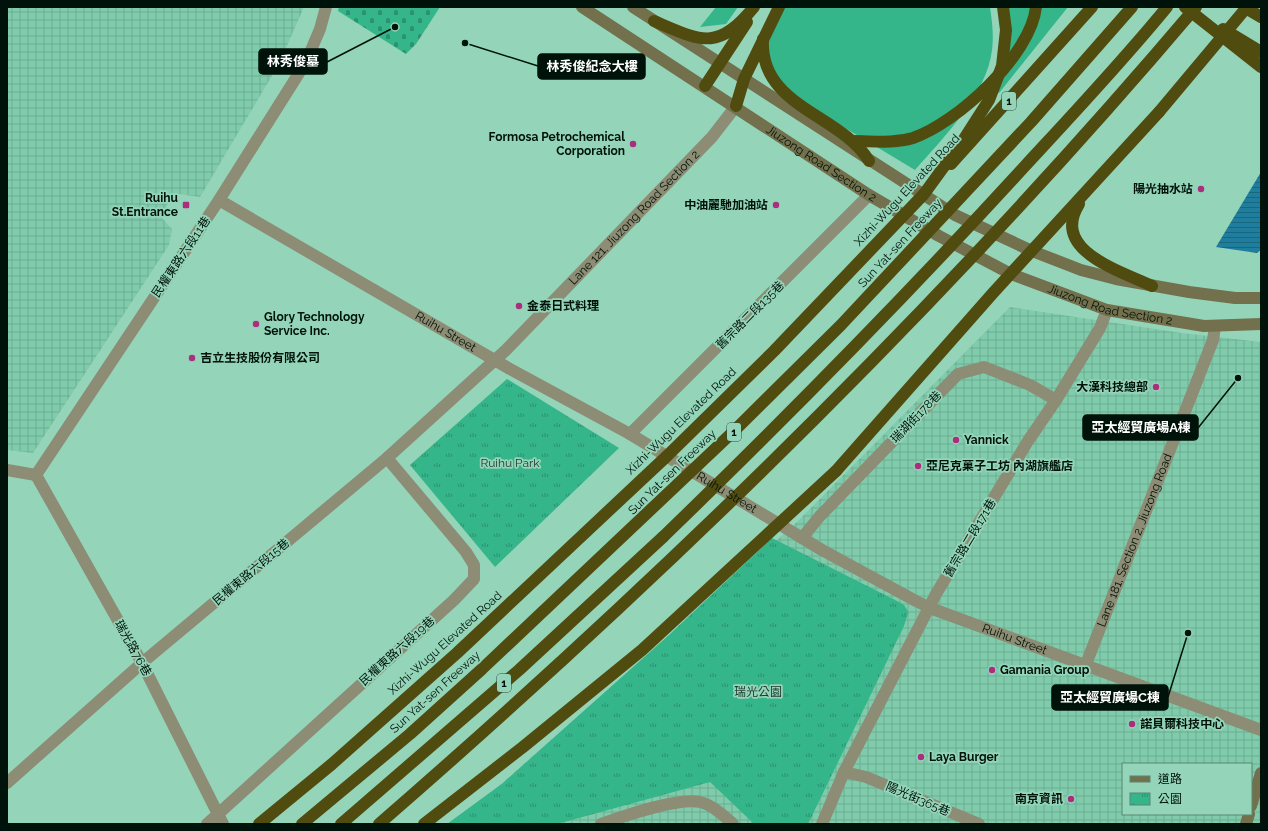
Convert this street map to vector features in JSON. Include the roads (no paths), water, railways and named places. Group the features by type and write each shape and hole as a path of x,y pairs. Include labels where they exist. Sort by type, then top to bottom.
{"highway":[{"path":"705,86 755,7"},
{"path":"654,21 697,38 708,39 718,37 729,31 755,7"},
{"path":"736,106 744,79 779,7"},
{"path":"924,194 964,139 989,100 1002,66 1006,30 1003,7"},
{"path":"853,141 899,141 926,133 946,121 990,83 1014,58 1024,42 1033,20 1036,7"},
{"name":"Xizhi-Wugu Elevated Road","path":"259,824 332,764 457,653 668,455 774,351 924,194 1092,7"},
{"name":"Sun Yat-sen Freeway","path":"302,824 410,734 482,669 644,518 747,419 842,325 1005,150 1132,7"},
{"name":"1","path":"341,824 519,670 663,537 788,415 958,240 1167,7"},
{"path":"1185,7 1261,52"},
{"path":"1185,7 1261,67"},
{"name":"1","path":"379,824 478,738 618,611 845,390 1045,178 1196,7"},
{"path":"424,824 523,747 642,650 836,471 1011,274 1159,112 1246,7 1261,17"},
{"path":"764,39 762,52 767,68 787,95 806,111 862,148 869,161"},
{"path":"1088,190 1073,218 1071,229 1074,238 1091,256 1152,286"}],"main road":[{"name":"Jiuzong Road Section 2","path":"582,7 736,106 869,196 939,236 1011,274 1107,310 1215,327 1261,324"},
{"path":"633,7 869,161 955,215 1032,252 1082,270 1152,286 1214,296 1261,298"},
{"path":"1252,803 1261,773"}],"street":[{"name":"民權東路六段11巷","path":"36,475 219,200 306,62 320,28 326,7"},
{"name":"Lane 121, Jiuzong Road Section 2","path":"495,360 712,137 736,106"},
{"name":"舊宗路二段135巷","path":"630,434 869,196"},
{"name":"Ruihu Street","path":"219,200 495,360 630,434 802,538 930,608 1086,664 1261,730"},
{"name":"舊宗路二段171巷","path":"822,824 829,803 844,772 936,594 1028,441 1056,400 1100,328 1107,310"},
{"name":"Lane 181, Section 2, Jiuzong Road","path":"1086,664 1213,340 1215,327"},
{"name":"民權東路六段15巷","path":"7,783 142,663 387,458 495,360"},
{"name":"瑞湖街178巷","path":"802,538 820,516 958,374 984,367 1030,385 1056,400"},
{"name":"民權東路六段19巷","path":"207,824 220,819 454,600 474,579 474,565 466,552 387,458"},
{"path":"7,470 36,475"},
{"name":"瑞光路76巷","path":"36,475 142,663 220,819"},
{"name":"陽光街365巷","path":"844,772 857,774 979,824"},
{"path":"601,824 619,821 686,800 701,802 719,812 733,824"}],"water":[{"path":"1261,172 1261,250 1257,253 1216,247"}],"place":[{"name":"林秀俊墓","path":"395,27"},
{"name":"林秀俊紀念大樓","path":"465,43"},
{"name":"Formosa Petrochemical Corporation","path":"633,144"},
{"name":"陽光抽水站","path":"1201,189"},
{"name":"Ruihu St.Entrance","path":"186,205"},
{"name":"中油麗馳加油站","path":"776,205"},
{"name":"金泰日式料理","path":"519,306"},
{"name":"Glory Technology Service Inc.","path":"256,324"},
{"name":"吉立生技股份有限公司","path":"192,358"},
{"name":"亞太經貿廣場A棟","path":"1238,378"},
{"name":"大漢科技總部","path":"1156,387"},
{"name":"Yannick","path":"956,440"},
{"name":"亞尼克菓子工坊 內湖旗艦店","path":"918,466"},
{"name":"亞太經貿廣場C棟","path":"1188,633"},
{"name":"Gamania Group","path":"992,670"},
{"name":"諾貝爾科技中心","path":"1132,724"},
{"name":"Laya Burger","path":"921,757"},
{"name":"南京資訊","path":"1071,799"}],"park label":[{"name":"Ruihu Park","path":"510,463"},
{"name":"瑞光公園","path":"758,692"}]}
